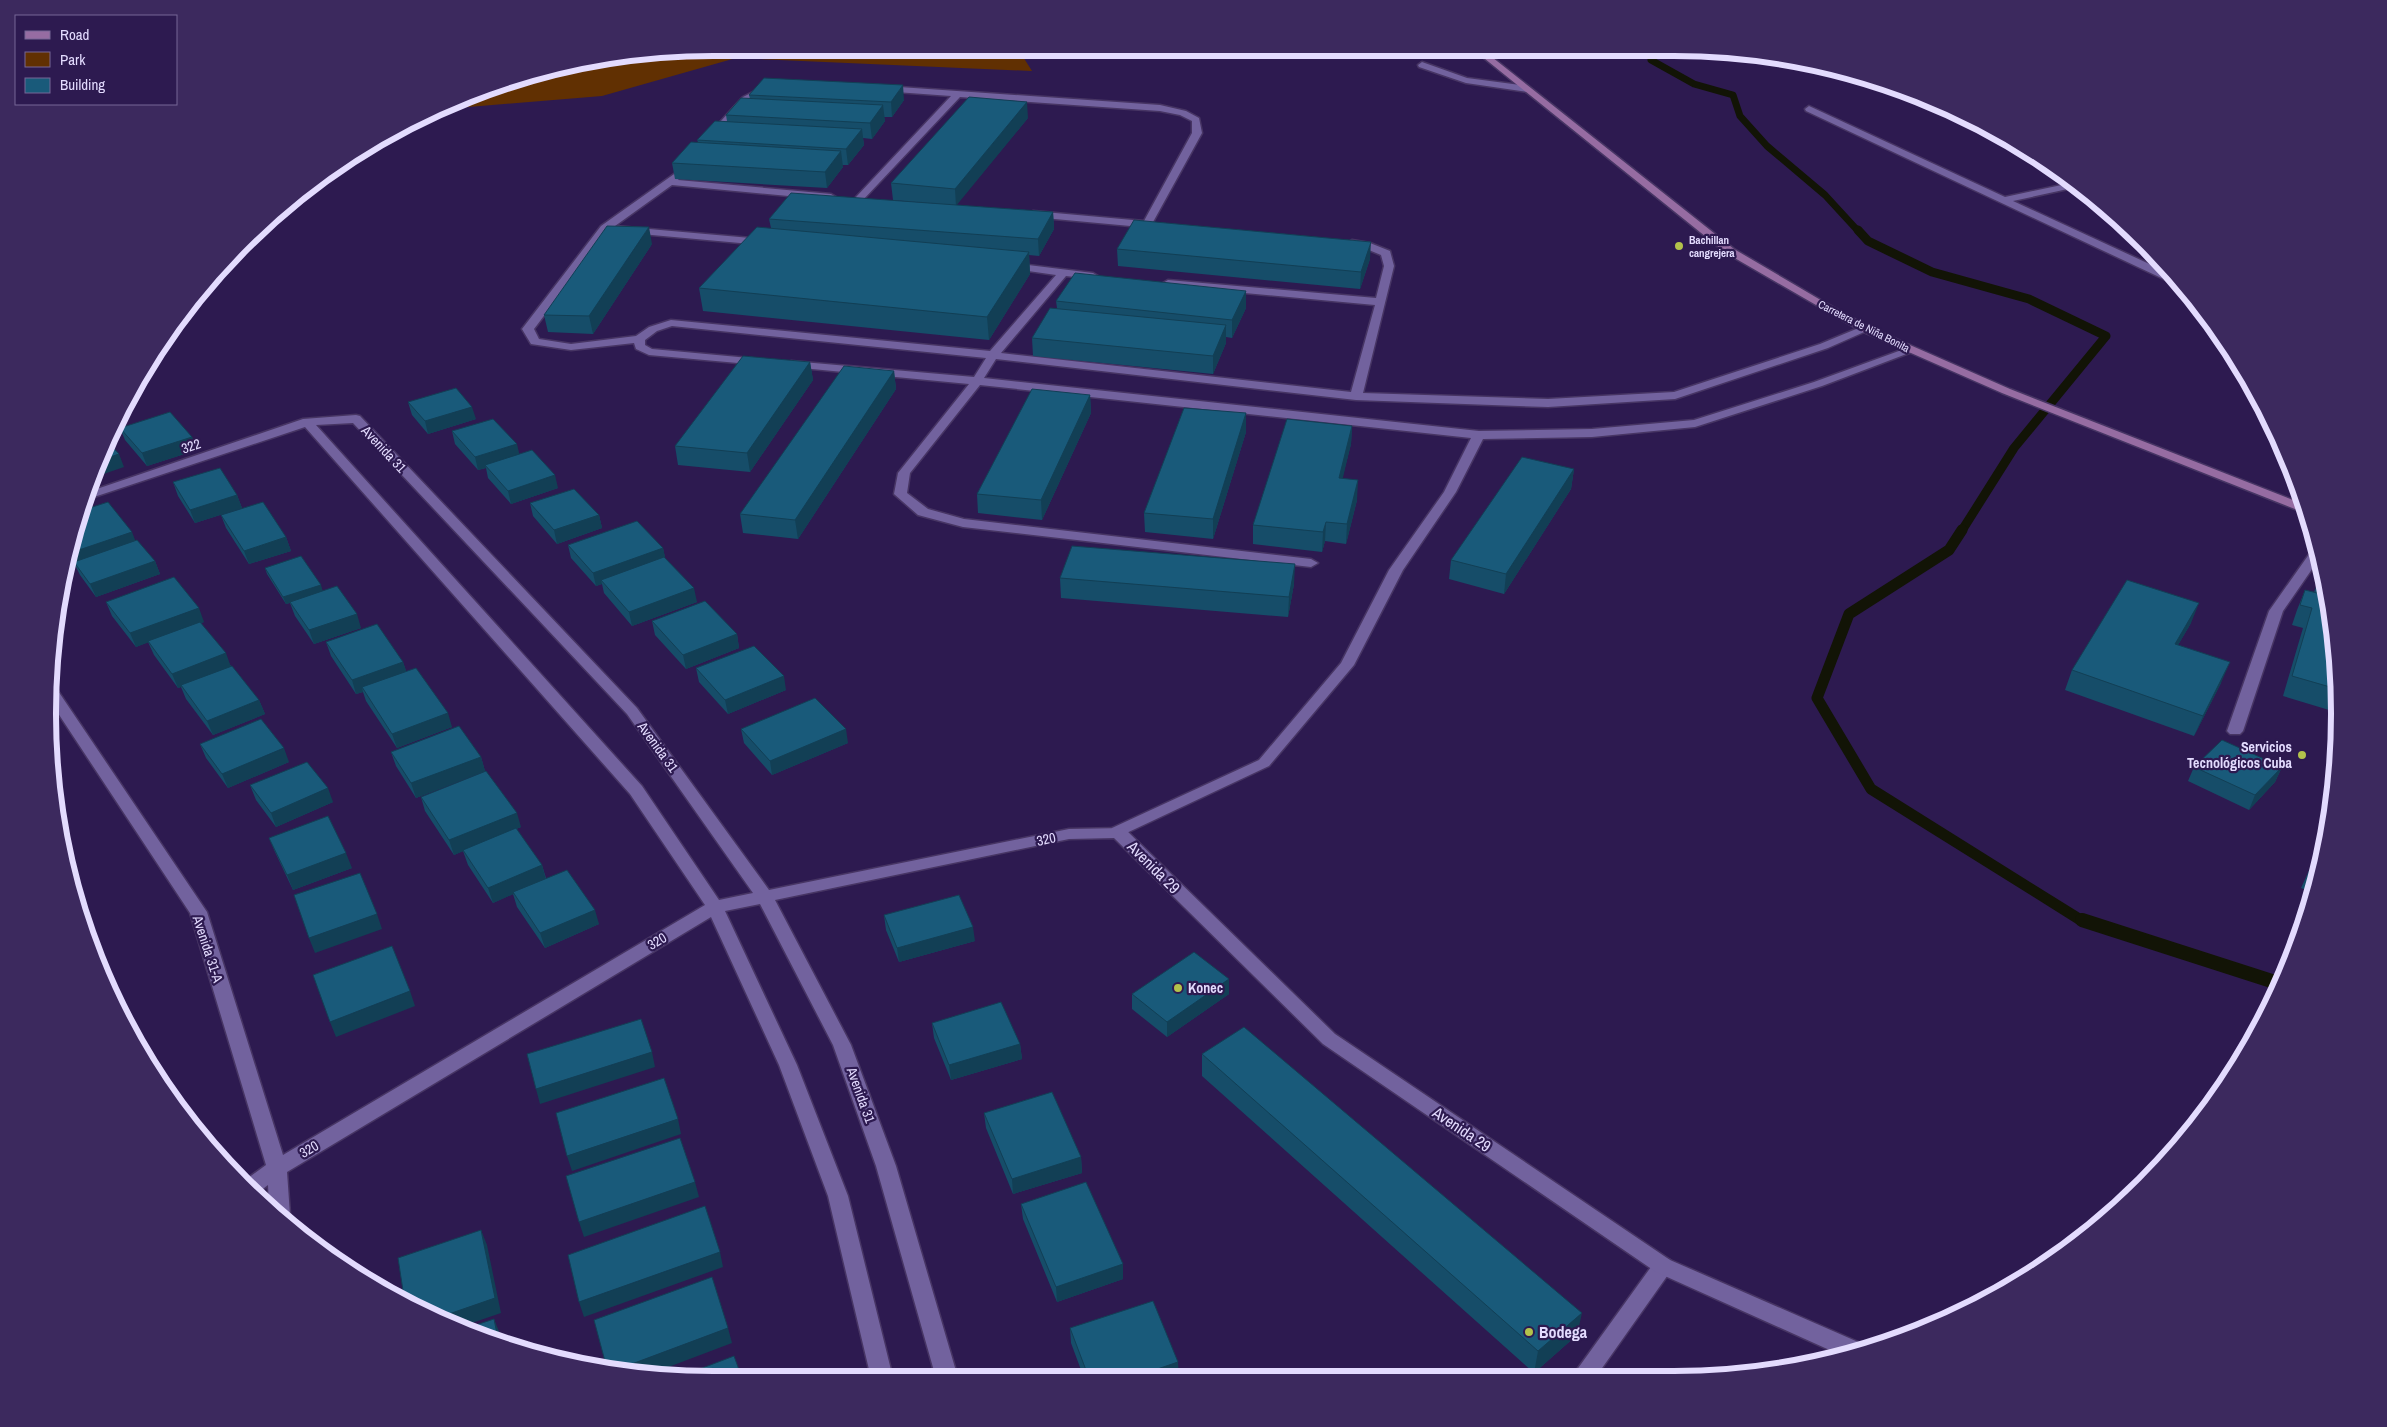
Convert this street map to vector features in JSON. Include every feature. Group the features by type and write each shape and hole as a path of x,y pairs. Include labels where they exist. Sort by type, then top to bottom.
{"main road":[{"name":"Carretera de Niña Bonita","path":"1486,56 1730,251 1865,329 2036,403 2297,506"}],"street":[{"path":"1422,65 1466,80 1527,89"},
{"path":"708,141 746,99 760,90 776,85"},
{"path":"879,88 1160,108 1183,113 1196,120 1197,133 1147,224"},
{"path":"670,182 854,199 957,95"},
{"path":"1809,109 2163,275"},
{"path":"683,168 670,182 605,228 528,329 535,342 571,347 639,339 653,329 671,323 993,355 1356,396 1548,403 1675,395 1815,349 1865,329"},
{"path":"2004,200 2066,187"},
{"path":"1018,213 1167,226"},
{"path":"605,228 776,243"},
{"path":"1344,242 1366,245 1386,253 1389,266 1356,396"},
{"path":"1001,265 1063,274 1103,277"},
{"path":"1063,274 993,355 977,381 904,472 900,494 923,512 963,523 1311,563"},
{"path":"1152,282 1381,302"},
{"path":"639,339 640,347 649,352 977,381 1479,435 1592,433 1695,423 1818,384 1911,350"},
{"name":"Avenida 31","path":"307,422 356,419 632,711 765,897 842,1045 886,1166 945,1371"},
{"path":"307,422 636,790 715,907 788,1065 838,1196 880,1371"},
{"name":"322","path":"94,495 307,422"},
{"path":"1118,832 1264,763 1347,665 1396,570 1450,492 1479,435"},
{"path":"2236,731 2276,611 2312,560"},
{"name":"Avenida 31-A","path":"57,700 198,912 277,1168 280,1208"},
{"name":"320","path":"255,1184 277,1168 715,907 1069,834 1118,832"},
{"name":"Avenida 29","path":"1118,832 1329,1039 1663,1266 1846,1347"},
{"path":"1587,1371 1663,1266"}],"green space":[{"path":"714,56 1023,56 1032,71 736,58 602,96 458,108 502,91 585,69 671,58"}],"building":[{"path":"764,78 903,85 891,102 749,95"},
{"path":"969,97 1027,102 955,189 891,183"},
{"path":"741,98 883,105 870,123 726,115"},
{"path":"715,121 862,129 846,149 697,140"},
{"path":"691,142 841,151 825,172 672,163"},
{"path":"791,193 1053,212 1038,239 769,219"},
{"path":"1134,220 1371,242 1361,272 1117,249"},
{"path":"607,226 649,227 589,316 544,315"},
{"path":"757,227 1029,252 987,317 699,288"},
{"path":"1075,273 1246,291 1232,320 1056,301"},
{"path":"1050,308 1226,325 1213,356 1032,338"},
{"path":"743,356 810,362 747,453 675,446"},
{"path":"844,366 894,371 795,520 740,514"},
{"path":"456,388 472,407 425,421 408,402"},
{"path":"1032,389 1090,395 1041,500 977,494"},
{"path":"1184,408 1246,413 1213,519 1144,513"},
{"path":"170,412 192,437 142,453 121,429"},
{"path":"493,419 517,444 475,457 452,431"},
{"path":"1287,419 1352,426 1339,478 1358,480 1347,524 1326,522 1323,532 1253,525"},
{"path":"113,447 119,454 108,458"},
{"path":"532,450 555,475 508,491 485,465"},
{"path":"1522,457 1574,469 1506,574 1451,560"},
{"path":"220,468 237,495 190,510 173,482"},
{"path":"574,489 599,515 554,530 530,503"},
{"path":"108,502 132,532 77,551 89,508"},
{"path":"263,502 286,537 244,551 221,515"},
{"path":"637,521 663,548 593,573 568,545"},
{"path":"137,540 155,561 90,584 75,562"},
{"path":"1072,546 1295,564 1289,597 1060,578"},
{"path":"301,556 321,585 283,597 265,568"},
{"path":"664,557 694,588 629,612 601,580"},
{"path":"174,577 199,608 130,633 106,602"},
{"path":"2127,580 2199,603 2175,644 2230,662 2203,716 2072,670"},
{"path":"337,586 357,614 309,630 290,602"},
{"path":"2318,588 2325,628 2330,687 2292,676 2312,608 2300,605 2305,590 2317,593"},
{"path":"705,601 737,634 683,655 652,621"},
{"path":"200,622 226,653 172,674 148,641"},
{"path":"377,624 403,662 352,680 326,642"},
{"path":"754,646 784,676 725,700 696,668"},
{"path":"232,666 259,700 207,721 181,685"},
{"path":"416,668 448,713 392,734 362,687"},
{"path":"815,698 846,729 770,761 741,729"},
{"path":"261,719 284,748 222,774 200,744"},
{"path":"459,726 481,757 411,783 391,752"},
{"path":"2222,740 2282,767 2255,795 2194,767"},
{"path":"307,762 328,788 271,813 250,785"},
{"path":"486,771 517,813 449,840 421,797"},
{"path":"328,816 346,853 287,875 269,838"},
{"path":"516,828 542,865 488,888 463,850"},
{"path":"567,870 595,910 540,933 513,892"},
{"path":"360,873 377,914 309,938 294,895"},
{"path":"959,895 973,927 897,948 884,915"},
{"path":"392,946 410,991 330,1022 313,975"},
{"path":"1194,952 1229,979 1167,1022 1132,994"},
{"path":"1001,1002 1020,1044 949,1065 932,1023"},
{"path":"641,1019 652,1052 536,1089 527,1054"},
{"path":"1244,1027 1582,1313 1538,1351 1202,1054"},
{"path":"664,1078 678,1119 567,1156 556,1113"},
{"path":"1052,1092 1081,1157 1012,1179 984,1113"},
{"path":"680,1138 695,1182 579,1222 566,1176"},
{"path":"1086,1182 1123,1264 1056,1287 1021,1204"},
{"path":"705,1206 720,1252 579,1302 568,1255"},
{"path":"481,1230 495,1298 448,1314 403,1293 398,1258"},
{"path":"712,1277 728,1328 629,1365 605,1361 594,1320"},
{"path":"1153,1301 1178,1362 1152,1371 1086,1371 1070,1328"},
{"path":"494,1319 497,1334 474,1326"},
{"path":"734,1356 739,1371 714,1371 697,1370"}],"waterway":[{"path":"1652,56 1651,60 1694,84 1733,95 1740,116 1767,146 1825,195 1859,232"},
{"path":"1858,230 1868,241 1932,272 2029,299 2106,336 2014,448 1961,532"},
{"path":"1962,530 1949,550 1849,614 1817,698 1871,789 2079,919 2086,921"},
{"path":"2082,920 2273,982"}],"place":[{"name":"Bachillan cangrejera","path":"1679,246"},
{"name":"Servicios Tecnológicos Cuba","path":"2302,755"},
{"name":"Konec","path":"1178,988"},
{"name":"Bodega","path":"1529,1332"}]}
